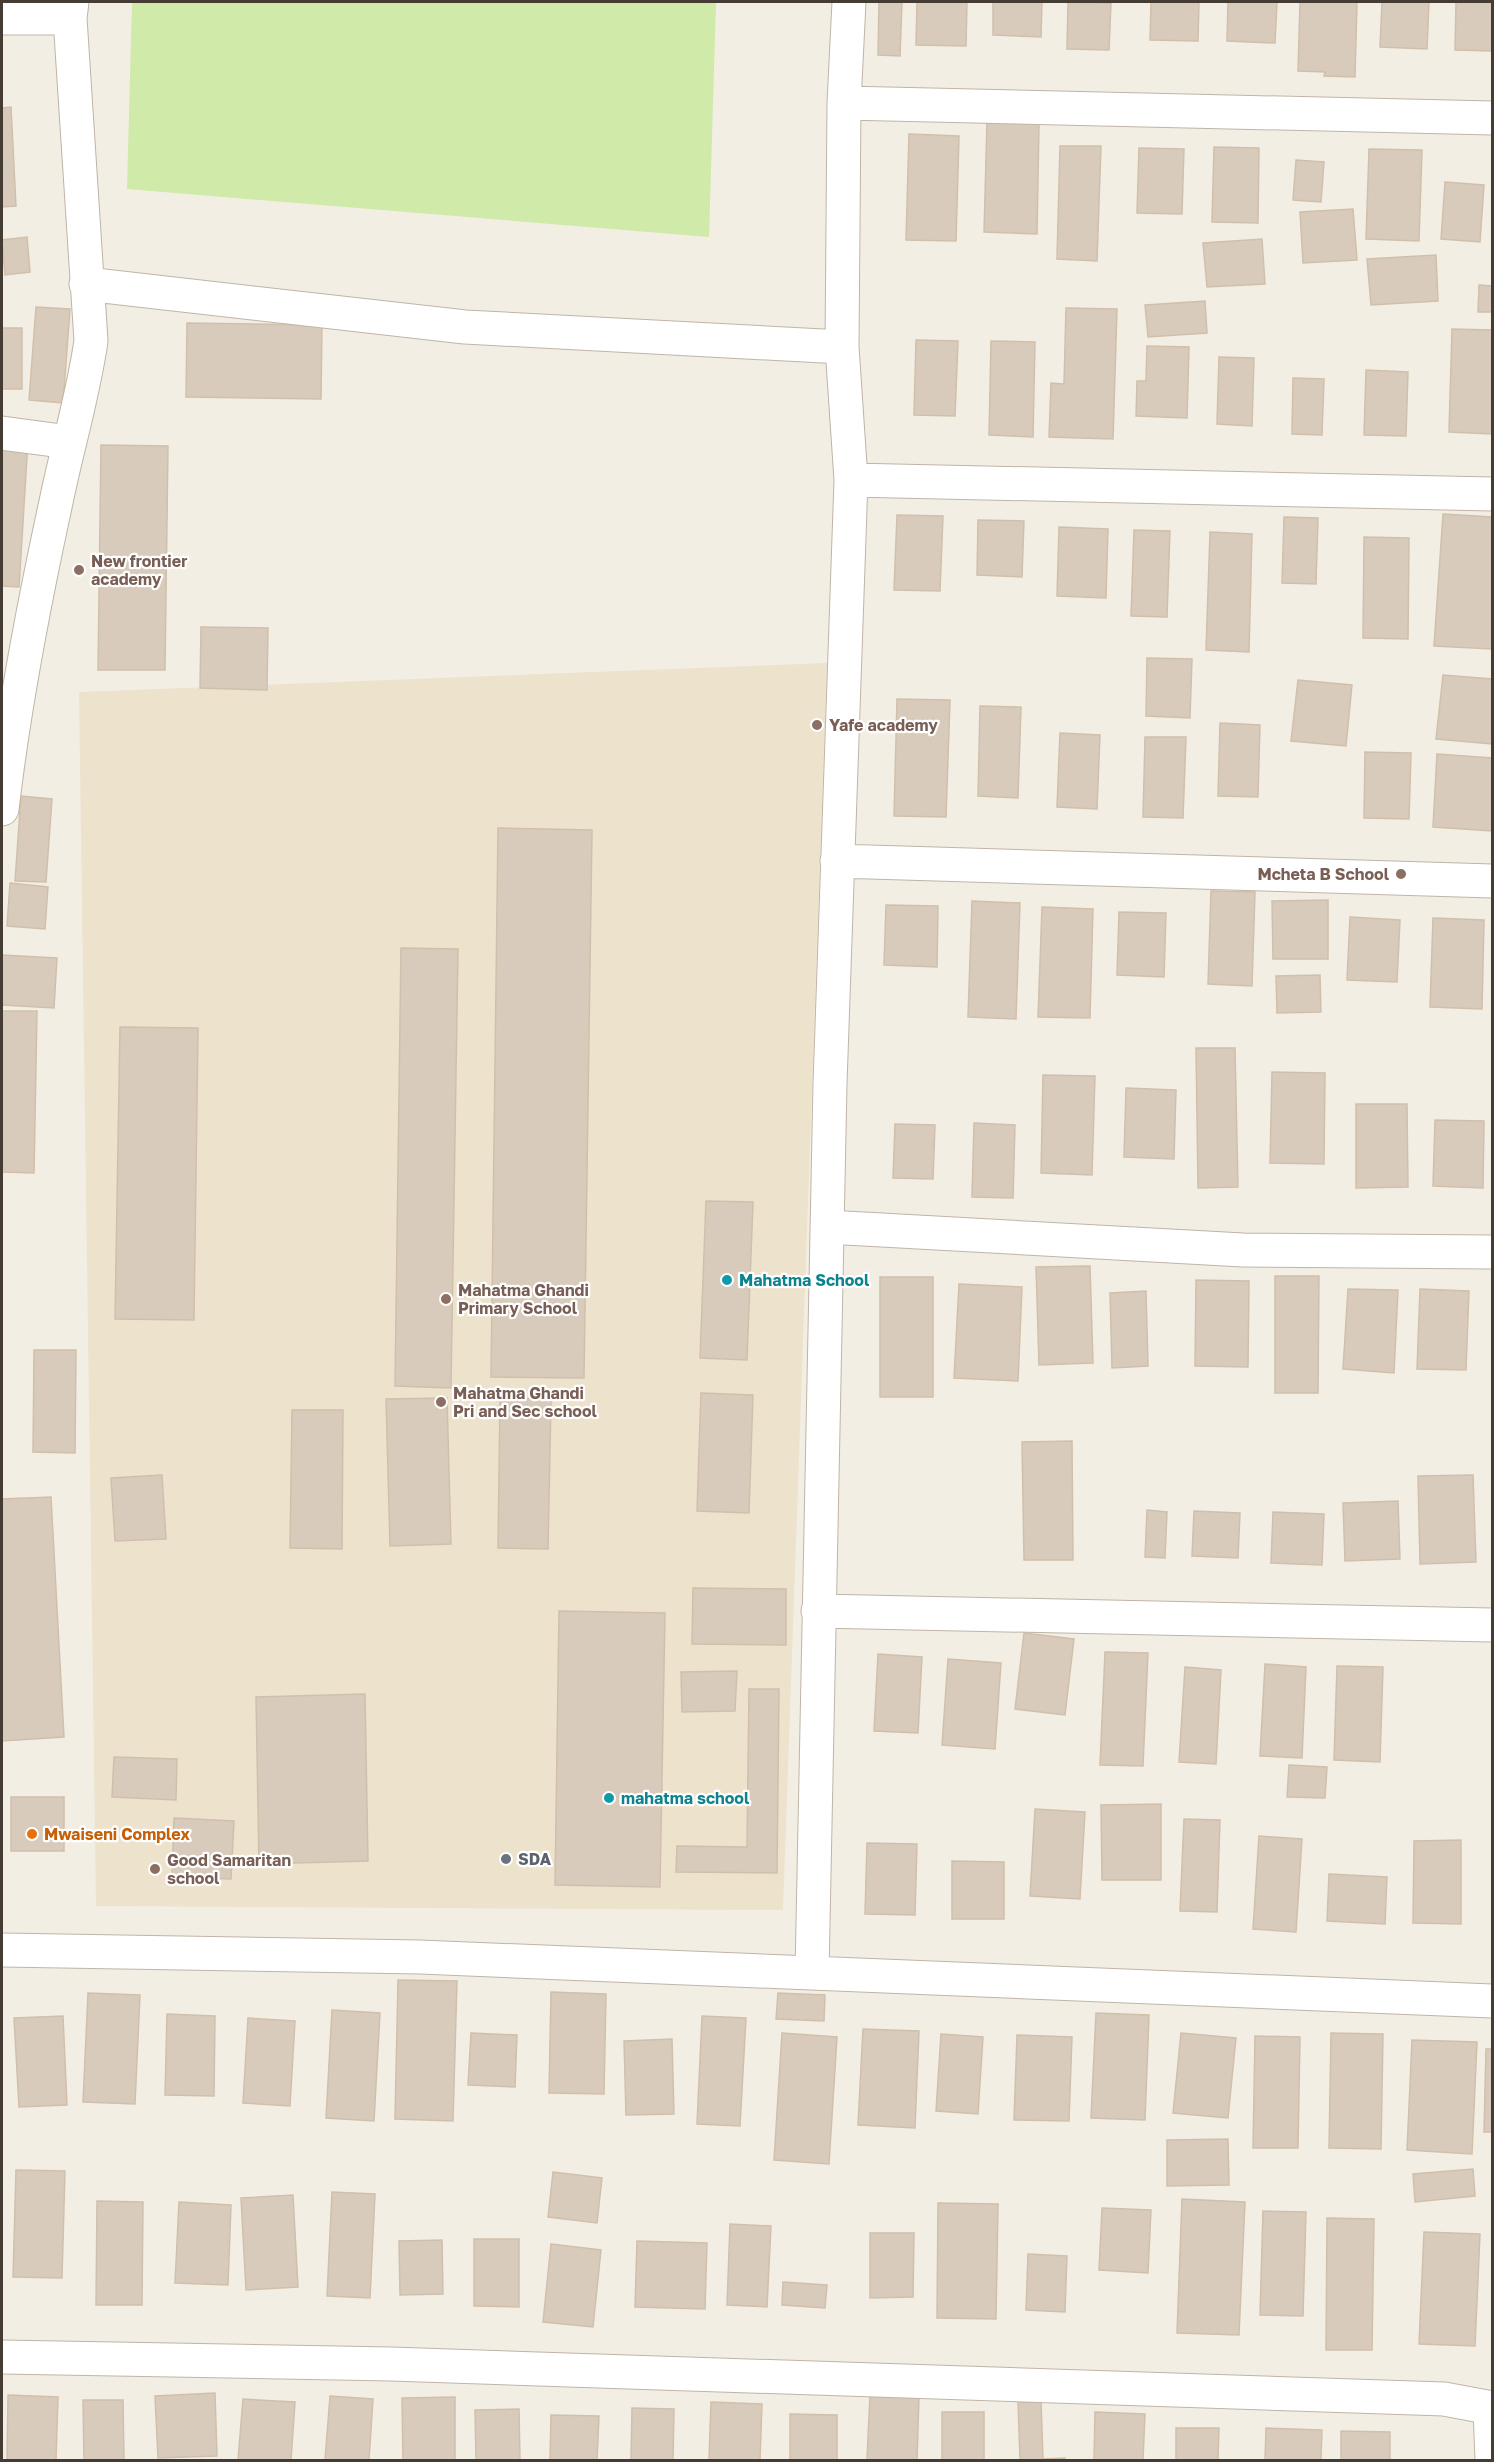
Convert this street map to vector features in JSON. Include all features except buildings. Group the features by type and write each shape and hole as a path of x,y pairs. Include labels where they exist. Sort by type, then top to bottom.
{"street":[{"path":"812,1973 827,1227 851,480 842,347 844,103 849,2"},
{"path":"2,18 71,10 91,341 85,386 76,425 69,442 8,752 2,808"},
{"path":"844,103 1492,118"},
{"path":"86,284 465,327 842,347"},
{"path":"2,433 69,442"},
{"path":"851,480 1492,494"},
{"path":"837,861 1492,881"},
{"path":"827,1227 1243,1250 1492,1252"},
{"path":"818,1611 1492,1625"},
{"path":"2,1950 420,1957 1492,2001"},
{"path":"2,2357 403,2365 1444,2399 1491,2408 1491,2460"}],"shaded area":[{"name":"Mahatma Ghandi Primary School","path":"827,663 783,1910 96,1906 79,692"}],"green space":[{"path":"132,2 716,2 709,237 127,189"}],"place":[{"name":"New frontier academy","path":"79,570"},
{"name":"Yafe academy","path":"817,725"},
{"name":"Mcheta B School","path":"1401,874"},
{"name":"Mahatma School","path":"727,1280"},
{"name":"Mahatma Ghandi Primary School","path":"446,1299"},
{"name":"Mahatma Ghandi Pri and Sec school","path":"441,1402"},
{"name":"mahatma school","path":"609,1798"},
{"name":"Mwaiseni Complex","path":"32,1834"},
{"name":"SDA","path":"506,1859"},
{"name":"Good Samaritan school","path":"155,1869"}]}
